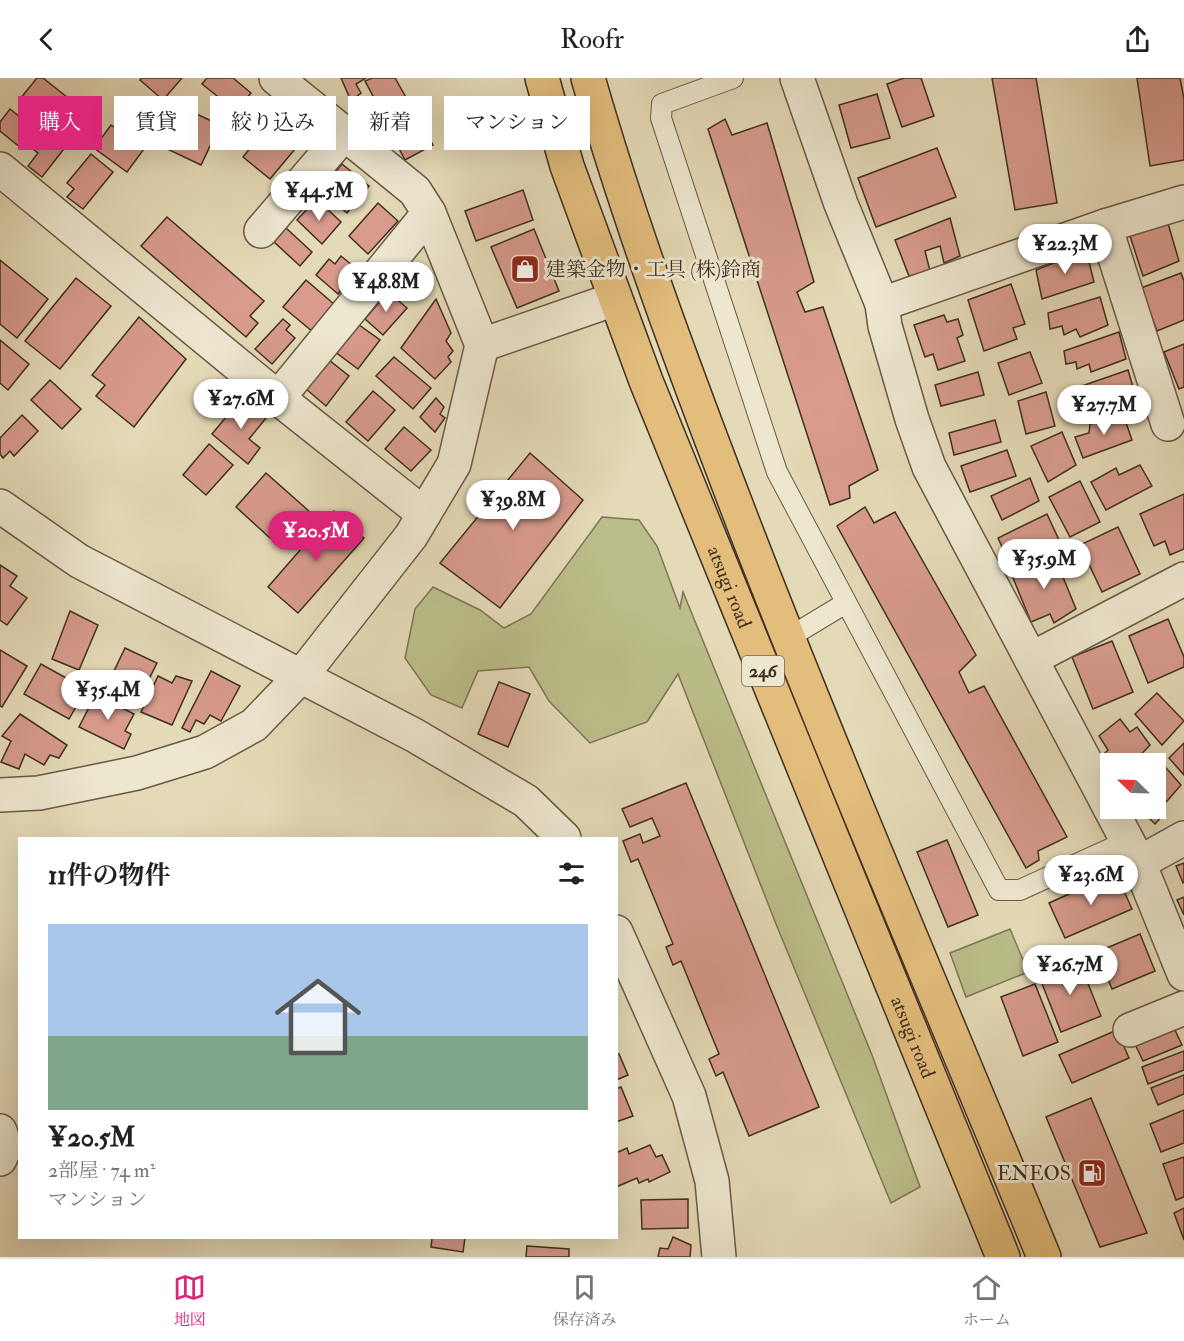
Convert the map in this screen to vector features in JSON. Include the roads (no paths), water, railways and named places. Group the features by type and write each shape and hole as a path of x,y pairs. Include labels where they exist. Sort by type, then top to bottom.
{"highway":[{"name":"atsugi road","path":"542,78 567,166 615,299 886,975 1003,1257"},
{"name":"atsugi road","path":"588,78 610,153 669,332 788,638 1044,1257"}],"street":[{"path":"0,795 39,793 137,773 205,752 254,725 302,675 411,536 454,464 482,345 429,213 415,191 276,78"},
{"path":"797,78 841,204 882,304 894,357 929,467 1100,789"},
{"path":"261,231 344,134"},
{"path":"0,169 278,398 424,514"},
{"path":"882,304 1105,226 1184,202"},
{"path":"278,398 429,213"},
{"path":"1105,226 1168,424"},
{"path":"482,345 615,299"},
{"path":"0,506 79,561 414,735 526,801 563,837"},
{"path":"1031,659 1184,579"},
{"path":"1116,819 1133,852 1184,974"},
{"path":"1133,852 1184,838"},
{"path":"618,936 689,1096 712,1181 719,1257"},
{"path":"1130,1030 1184,1008"},
{"path":"0,1131 5,1147 0,1159"}],"lane":[{"path":"733,78 662,104 661,118 777,472 999,890 1020,890 1133,852"},
{"path":"788,638 846,603"}],"place":[{"name":"建築金物・工具 (株)鈴商","path":"525,269"},
{"name":"ENEOS","path":"1092,1173"}]}
